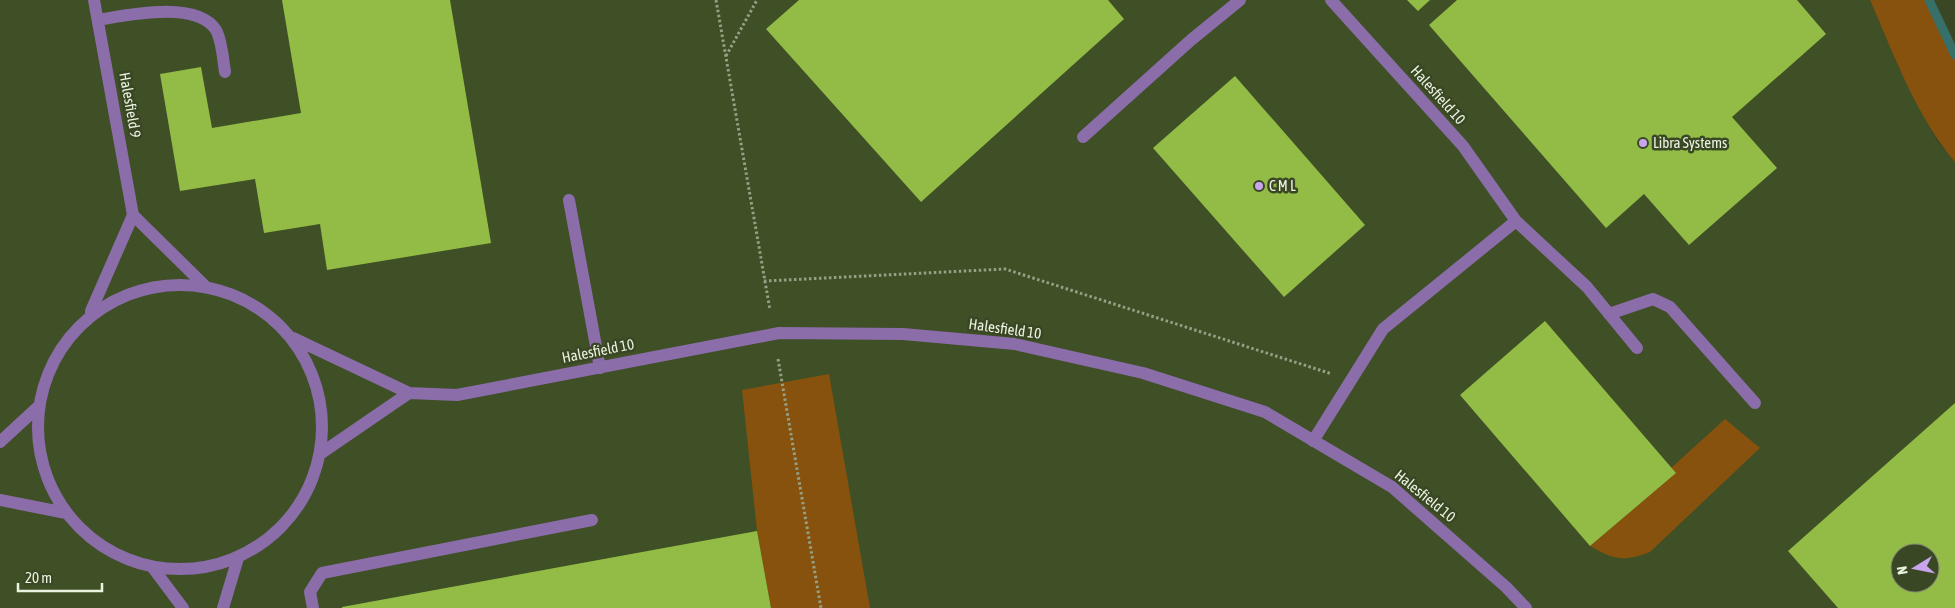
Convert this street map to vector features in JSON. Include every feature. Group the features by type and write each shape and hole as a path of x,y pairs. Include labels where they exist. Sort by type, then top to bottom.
{"street":[{"name":"Halesfield 9","path":"94,0 133,215"},
{"path":"1083,137 1191,40 1240,0"},
{"name":"Halesfield 10","path":"1331,0 1463,146 1516,221 1587,287 1637,348"},
{"path":"98,20 172,8 204,19 216,30 225,72"},
{"path":"569,200 600,368"},
{"path":"91,311 153,286 204,286 258,307 293,338 312,370 322,413 320,454 310,487 284,526 258,548 238,558 213,566 153,568 114,554 80,530 66,514 53,492 40,453 39,406 67,339 91,311 133,215 204,286"},
{"path":"1313,441 1383,329 1516,221"},
{"path":"1609,314 1652,299 1670,307 1755,403"},
{"name":"Halesfield 10","path":"293,338 409,393 457,395 780,333 903,334 1016,344 1143,373 1265,412 1392,487 1506,587 1526,608"},
{"path":"320,454 409,393"},
{"path":"0,442 39,406"},
{"path":"0,500 66,514"},
{"path":"313,608 310,592 322,573 592,520"},
{"path":"223,608 238,558"},
{"path":"153,568 183,608"}],"path":[{"path":"716,0 770,310"},
{"path":"726,56 757,0"},
{"path":"764,281 1005,269 1351,380"},
{"path":"778,360 821,608"}],"shaded area":[{"path":"0,0 1870,0 1900,70 1937,141 1955,162 1955,608 0,608"},
{"path":"1870,0 1929,0 1955,55 1955,162 1941,144 1917,105"},
{"path":"829,374 870,608 771,608 757,531 742,390"},
{"path":"1725,419 1760,448 1650,552 1633,557 1619,558 1590,546 1675,473 1671,468"}],"building":[{"path":"282,0 450,0 491,243 327,270 320,224 264,233 255,179 180,191 160,74 201,67 212,128 301,113"},
{"path":"799,0 1108,0 1124,19 921,202 766,29"},
{"path":"1407,0 1430,0 1418,11"},
{"name":"Libra Systems","path":"1457,0 1797,0 1826,34 1732,117 1777,168 1689,245 1644,194 1606,228 1429,25"},
{"name":"C M L","path":"1235,76 1365,225 1284,297 1153,148"},
{"path":"1545,321 1676,473 1590,546 1460,395"},
{"path":"1955,403 1955,608 1838,608 1788,551"},
{"path":"757,531 771,608 342,608 342,607"}],"waterway":[{"path":"1929,0 1955,55"}],"place":[{"name":"Libra Systems","path":"1643,143"},
{"name":"C M L","path":"1259,186"}]}
